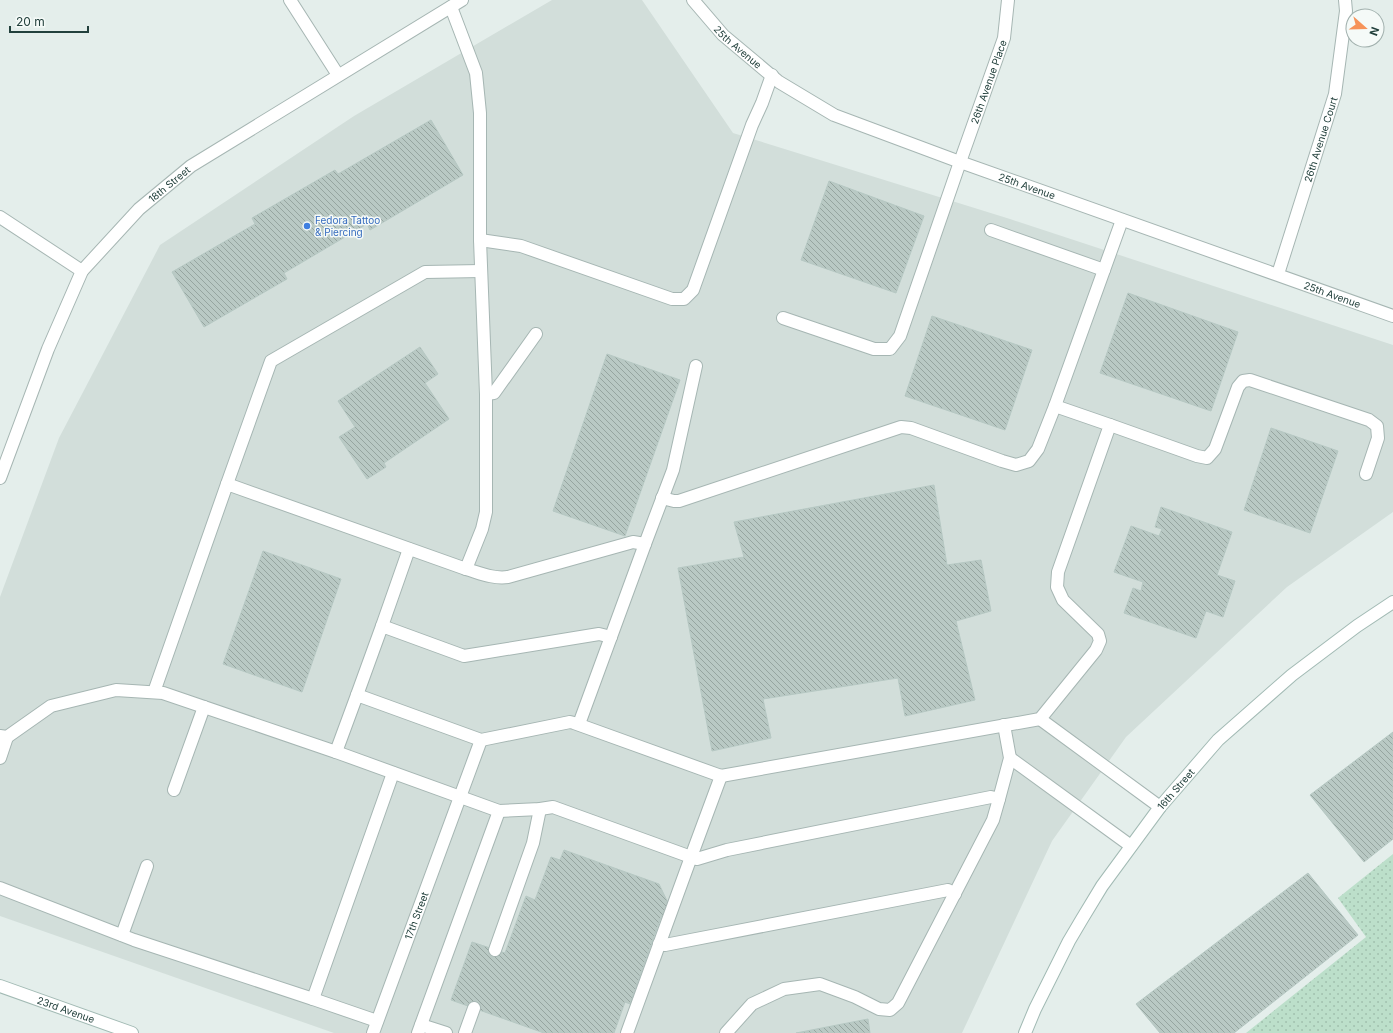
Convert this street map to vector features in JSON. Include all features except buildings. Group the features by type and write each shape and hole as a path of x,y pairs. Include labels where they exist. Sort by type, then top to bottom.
{"street":[{"path":"290,0 338,75"},
{"name":"18th Street","path":"0,478 48,349 82,271 139,209 191,166 462,0"},
{"name":"25th Avenue","path":"693,0 723,35 778,82 834,115 960,162 1393,316"},
{"name":"26th Avenue Place","path":"783,318 874,349 890,348 900,336 1004,38 1008,0"},
{"name":"26th Avenue Court","path":"1278,274 1335,94 1346,11 1345,0"},
{"path":"451,7 476,73 480,113 480,240 486,394 486,512 482,529 466,568"},
{"path":"480,240 521,246 672,299 684,299 693,290 752,125 772,76"},
{"path":"0,217 82,271"},
{"path":"662,498 679,501 901,427 911,428 1016,465 1029,461 1038,449 1055,406 1122,220"},
{"path":"991,230 1104,270"},
{"path":"154,692 271,361 425,272 481,271"},
{"path":"486,394 494,393 536,334"},
{"path":"579,724 673,470 696,366"},
{"path":"1055,406 1197,456 1207,458 1215,449 1238,386 1243,381 1250,380 1369,420 1377,426 1378,438 1366,474"},
{"path":"357,695 481,740 570,722 579,724 721,776 1040,719 1096,650 1100,641 1098,634 1063,600 1058,587 1058,572 1110,425"},
{"path":"227,484 409,549 500,578 634,542 645,544"},
{"path":"336,752 409,549"},
{"name":"16th Street","path":"1025,1033 1070,941 1102,886 1160,806 1218,740 1292,675 1356,626 1393,602"},
{"path":"382,626 464,656 599,634 611,637"},
{"path":"0,758 4,736 51,706 116,690 163,692 499,811 540,810 553,807 697,859 727,850 991,797 999,799"},
{"path":"174,790 204,707"},
{"path":"1040,719 1160,806"},
{"path":"726,1033 752,1004 784,989 820,984 855,997 879,1009 890,1010 898,1003 993,820 1010,758 1004,725"},
{"name":"17th Street","path":"373,1033 481,740"},
{"path":"1010,758 1131,846"},
{"path":"313,999 394,773"},
{"path":"627,1033 721,776"},
{"path":"495,950 533,843 540,810"},
{"path":"446,1033 420,1029 499,811"},
{"path":"122,935 147,866"},
{"path":"0,888 122,935 377,1021"},
{"path":"659,944 948,890 955,894"},
{"name":"23rd Avenue","path":"0,986 132,1033"},
{"path":"465,1033 474,1008"}],"shaded area":[{"path":"552,0 642,0 733,133 1010,219 1393,345 1393,512 1287,587 1126,737 1052,841 962,1033 334,1033 0,916 0,597 59,438 160,245 354,116"}],"green space":[{"path":"1393,854 1393,1033 1246,1033 1366,937 1338,898"}],"place":[{"name":"Fedora Tattoo & Piercing","path":"307,226"}]}
